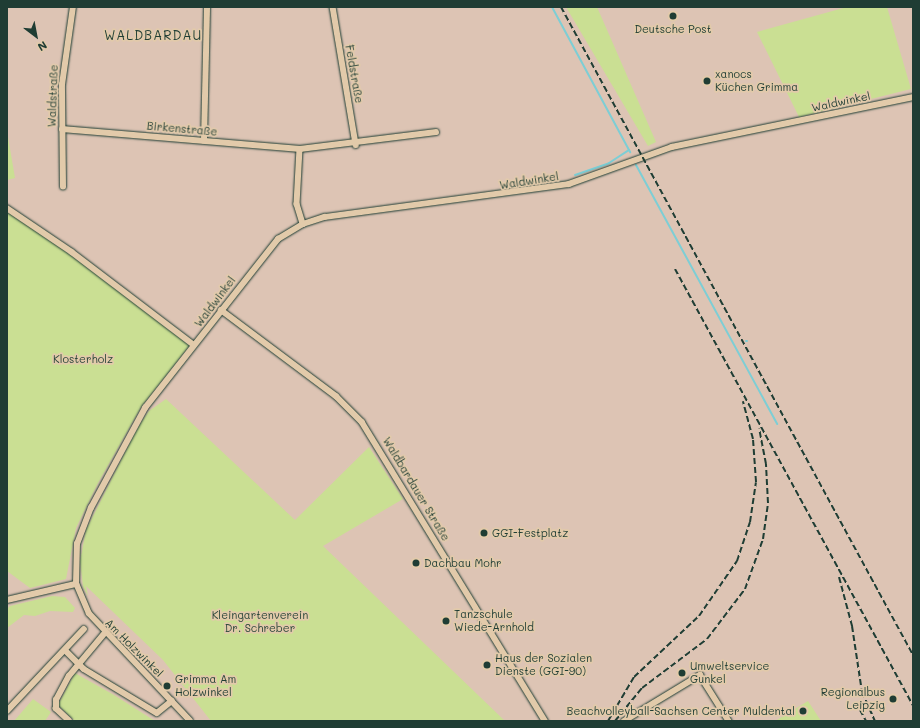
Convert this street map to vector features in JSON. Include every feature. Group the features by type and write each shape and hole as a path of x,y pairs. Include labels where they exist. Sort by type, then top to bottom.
{"street":[{"name":"Waldstraße","path":"63,187 62,129 64,65 73,7"},
{"path":"204,141 207,7"},
{"name":"Feldstraße","path":"333,7 356,145"},
{"name":"Waldwinkel","path":"76,584 77,544 91,508 134,424 263,254 278,239 303,224 570,184 672,147 913,97"},
{"name":"Birkenstraße","path":"62,129 300,149 356,145 436,132"},
{"path":"300,149 298,204 303,224"},
{"path":"7,208 72,252 194,345"},
{"name":"Waldbardauer Straße","path":"221,310 336,396 362,422 545,721"},
{"path":"7,600 76,584"},
{"name":"Am Holzwinkel","path":"76,584 83,604 104,634 172,701 190,721"},
{"path":"7,711 66,651 84,629"},
{"path":"69,721 56,709 56,700 69,676 82,665 104,634"},
{"path":"66,651 82,665 157,712 172,701"},
{"path":"624,721 700,675 729,721"}],"green space":[{"path":"566,7 597,7 656,142 648,146"},
{"path":"847,7 887,7 911,89 799,117 757,32"},
{"path":"7,131 15,178 7,180"},
{"name":"Klosterholz","path":"7,210 37,228 190,345 141,407 98,483 76,528 66,579 30,588 7,571"},
{"name":"Kleingartenverein Dr. Schreber","path":"166,399 295,520 369,447 403,499 323,546 505,721 211,721 163,660 86,586 88,596 83,587 80,561 86,530 138,427 149,411"},
{"path":"52,596 65,597 75,608 73,612 50,611 35,616 24,615 7,628 7,609 10,606"},
{"path":"75,673 114,695 155,721 75,721 58,705"},
{"path":"33,699 51,712 45,721 14,721"},
{"name":"Beachvolleyball-Sachsen Center Muldental","path":"808,701 821,721 775,721"}],"waterway":[{"path":"552,7 630,152"},
{"path":"575,175 609,163 629,150"},
{"path":"636,165 777,424"}],"railway":[{"path":"561,7 913,655"},
{"path":"675,269 913,706"},
{"path":"608,721 634,677 699,616 737,561 750,522 756,482 753,439 743,401"},
{"path":"615,721 642,688 707,639 745,589 763,539 768,503 766,464 759,429"},
{"path":"839,577 852,626 862,692 875,721"},
{"path":"860,710 866,721"}],"place":[{"name":"Deutsche Post","path":"673,16"},
{"name":"xanocs Küchen Grimma","path":"707,81"},
{"name":"GGI-Festplatz","path":"484,533"},
{"name":"Dachbau Mohr","path":"416,563"},
{"name":"Tanzschule Wiede-Arnhold","path":"446,621"},
{"name":"Haus der Sozialen Dienste (GGI-90)","path":"487,665"},
{"name":"Umweltservice Gunkel","path":"682,673"},
{"name":"Grimma Am Holzwinkel","path":"167,686"},
{"name":"Regionalbus Leipzig","path":"893,699"},
{"name":"Beachvolleyball-Sachsen Center Muldental","path":"803,711"}],"district":[{"name":"WALDBARDAU","path":"153,35"}]}
